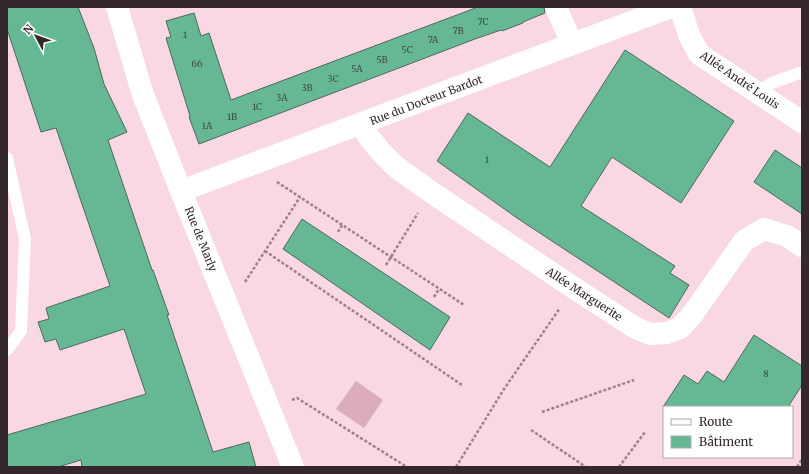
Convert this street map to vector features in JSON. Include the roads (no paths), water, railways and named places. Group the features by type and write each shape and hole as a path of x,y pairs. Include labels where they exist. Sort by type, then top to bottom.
{"street":[{"name":"Rue de Marly","path":"117,7 144,95 181,191 293,467"},
{"path":"556,7 572,44"},
{"name":"Rue du Docteur Bardot","path":"181,191 364,124 671,7"},
{"name":"Allée André Louis","path":"680,7 689,35 699,54 802,122"},
{"name":"Allée Marguerite","path":"364,124 368,136 396,167 574,288 634,327 650,334 667,333 680,328 692,315 744,241 764,228 787,236 802,246"}],"lane":[{"path":"758,92 772,83 802,72"},
{"path":"7,158 25,239 21,331 7,350"}]}
